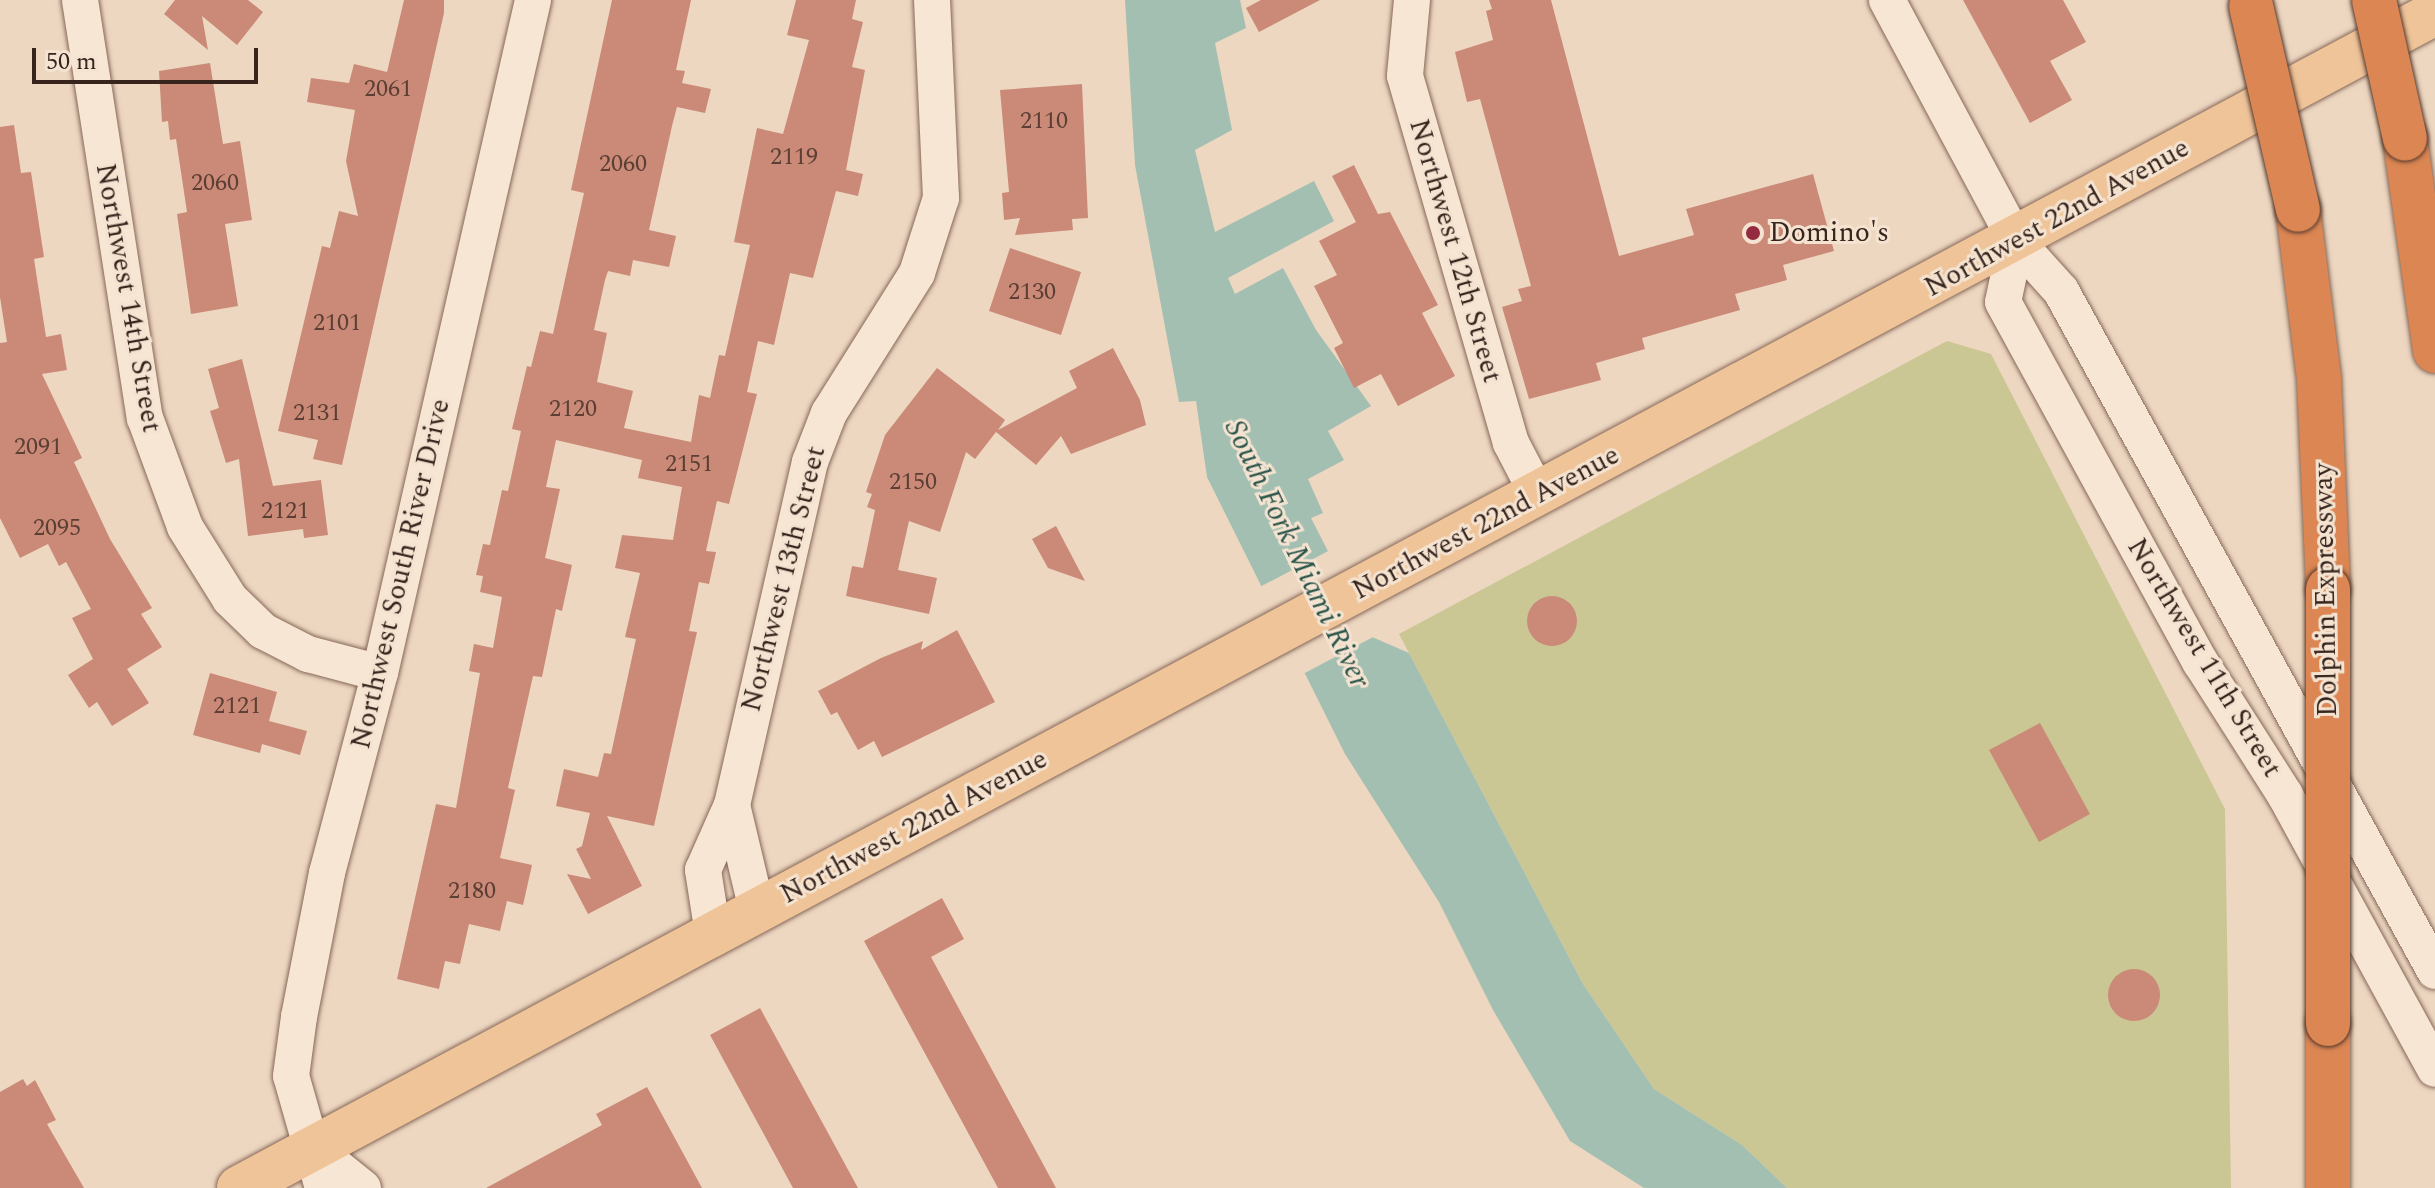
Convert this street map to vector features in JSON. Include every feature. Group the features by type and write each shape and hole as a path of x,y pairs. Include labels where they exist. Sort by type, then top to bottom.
{"highway":[{"path":"2374,0 2405,139 2435,351"},
{"name":"Dolphin Expressway","path":"2250,3 2298,210 2319,379 2328,589 2328,1188"}],"main road":[{"name":"Northwest 22nd Avenue","path":"239,1188 318,1168 713,934 2016,241 2435,13"}],"street":[{"name":"Northwest 14th Street","path":"80,0 145,418 185,527 230,599 263,631 308,654 380,673"},
{"name":"Northwest South River Drive","path":"318,1168 295,1093 294,1056 327,873 380,673 533,0"},
{"name":"Northwest 13th Street","path":"713,934 703,870 732,805 817,438 917,273 934,231 941,198 932,0"},
{"name":"Northwest 12th Street","path":"1412,0 1405,76 1511,443 1538,495"},
{"name":"Northwest 11th Street","path":"1887,0 2016,241 2053,276 2435,971"},
{"name":"Northwest 11th Street","path":"2016,241 2003,302 2201,663 2285,795 2435,1069"},
{"name":"Northwest 13th Street","path":"732,805 757,910"},
{"path":"318,1168 363,1188"}],"shaded area":[{"path":"1947,341 1991,354 2225,809 2231,1188 1787,1188 1742,1145 1654,1089 1583,984 1399,634"}],"water":[{"name":"South Fork Miami River","path":"1125,0 1240,0 1246,28 1215,43 1232,130 1195,150 1215,232 1314,181 1334,221 1228,278 1235,294 1283,268 1316,330 1371,406 1328,431 1344,460 1308,479 1323,513 1311,518 1372,637 1409,653 1583,984 1654,1089 1742,1145 1787,1188 1644,1188 1570,1141 1493,1010 1439,902 1345,754 1207,477 1196,401 1179,402 1135,165"}],"pier":[{"path":"1332,549 1377,635 1301,675 1256,589"}],"building":[{"path":"175,0 248,0 263,12 237,45 202,16 208,50 164,14"},
{"path":"404,0 444,0 444,13 342,465 313,459 318,440 278,431 322,246 330,248 339,211 358,216 346,161 355,110 307,102 311,78 349,83 354,64 387,72"},
{"path":"612,0 691,0 676,70 685,71 682,83 711,89 705,113 677,107 672,126 649,230 676,236 669,267 633,260 630,276 608,271 605,280 594,330 607,333 597,382 633,391 624,428 691,442 699,395 710,398 719,355 725,356 750,245 734,242 757,128 783,134 809,40 787,35 796,0 856,0 852,19 863,22 852,67 865,70 846,170 863,174 858,196 836,191 813,278 790,273 774,345 758,341 747,392 757,394 729,504 717,501 706,551 716,552 709,584 699,582 689,631 697,632 654,826 607,816 642,886 588,914 567,874 591,879 576,849 582,846 590,813 556,806 564,769 598,777 604,753 611,754 636,639 625,637 640,573 615,568 622,535 673,540 682,487 638,478 642,460 556,440 546,487 560,489 545,558 572,565 562,611 556,609 542,677 533,676 508,788 515,790 500,858 532,865 523,905 507,901 500,931 469,924 460,964 445,961 439,989 397,979 436,804 456,808 480,673 469,671 474,644 493,648 502,597 480,592 483,576 476,575 483,544 490,545 502,490 508,491 521,431 512,429 527,366 531,367 540,331 553,334 584,193 571,190"},
{"path":"1261,0 1320,0 1259,32 1246,8"},
{"path":"1489,0 1551,0 1619,256 1694,235 1686,209 1813,174 1834,251 1783,265 1787,280 1735,294 1740,310 1642,338 1645,349 1596,363 1601,380 1529,399 1502,307 1522,301 1518,289 1531,286 1480,99 1467,102 1455,52 1493,40 1486,11 1492,9"},
{"path":"1963,0 2063,0 2086,42 2050,61 2072,100 2030,123"},
{"path":"210,63 223,144 240,141 252,220 225,224 238,306 191,314 177,214 187,212 176,139 170,140 168,121 162,122 159,71"},
{"path":"1082,84 1088,218 1072,219 1073,230 1015,235 1020,218 1004,220 1002,193 1009,192 1000,90"},
{"path":"14,125 21,173 31,172 44,257 34,259 46,337 61,334 67,370 42,374 82,458 74,462 110,539 152,608 141,614 162,647 127,669 149,703 112,726 97,702 89,708 68,675 93,659 72,618 91,609 66,562 59,566 48,544 20,558 0,518 0,343 7,342 0,297 0,127"},
{"path":"1354,165 1378,214 1390,212 1438,305 1422,313 1455,376 1398,406 1381,374 1354,388 1334,348 1343,343 1314,286 1337,275 1319,241 1356,222 1332,176"},
{"path":"1010,248 1081,272 1061,335 989,311"},
{"path":"1113,348 1140,400 1146,425 1071,454 1061,436 1036,465 996,432 975,459 966,452 940,532 909,521 898,570 937,578 929,614 846,596 852,566 863,568 875,510 867,507 872,494 866,492 885,435 937,368 1005,420 998,430 1077,388 1069,371"},
{"path":"242,359 273,486 321,480 328,535 304,538 303,529 248,536 239,459 226,463 210,411 219,408 208,369"},
{"path":"1056,526 1085,581 1048,568 1032,539"},
{"path":"1552,596 1570,603 1577,621 1570,639 1552,646 1534,639 1527,621 1534,603"},
{"path":"957,630 995,702 882,757 874,741 858,750 837,712 831,715 818,691 881,658 923,641 921,650"},
{"path":"210,673 277,692 269,721 307,731 300,755 262,744 260,753 193,735"},
{"path":"2040,723 2090,814 2039,842 1989,750"},
{"path":"942,898 964,939 931,957 1056,1188 998,1188 864,941"},
{"path":"2134,969 2152,977 2160,995 2152,1013 2134,1021 2116,1013 2108,995 2116,977"},
{"path":"760,1008 858,1188 793,1188 710,1035"},
{"path":"23,1079 27,1086 35,1080 56,1120 47,1124 84,1188 0,1188 0,1092"},
{"path":"647,1087 702,1188 486,1188 602,1125 596,1114"}],"place":[{"name":"Domino's","path":"1753,233"}]}
